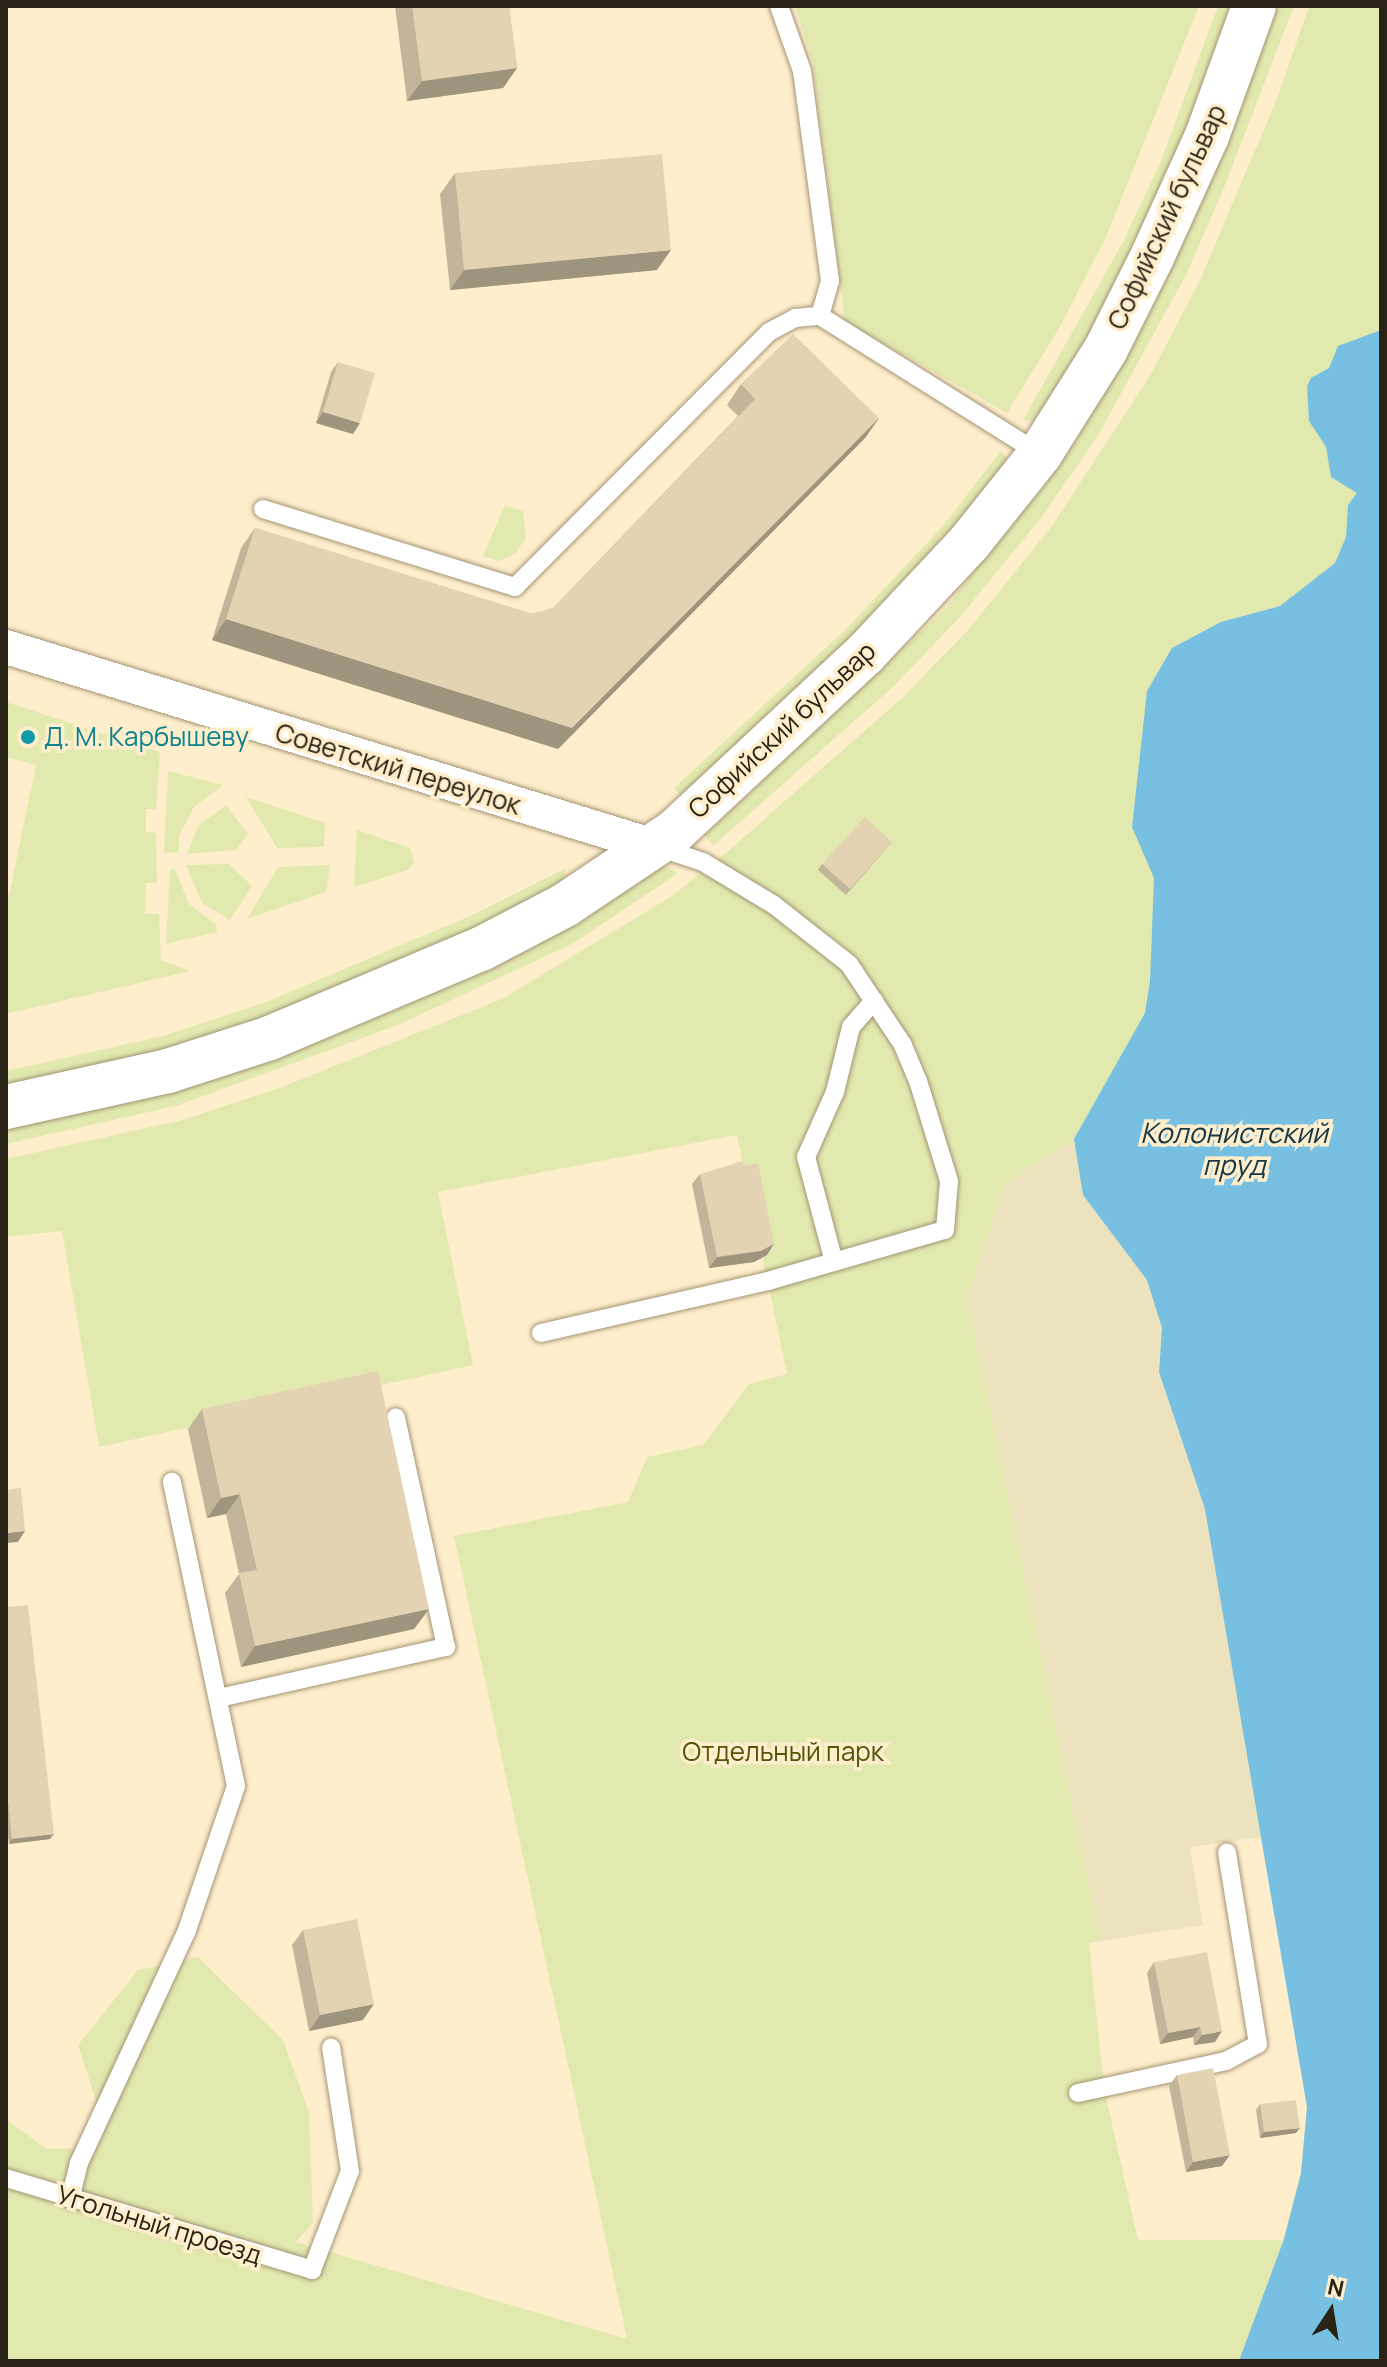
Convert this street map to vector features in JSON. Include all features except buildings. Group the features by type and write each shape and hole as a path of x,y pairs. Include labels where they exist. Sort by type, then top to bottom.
{"street":[{"name":"Софийский бульвар","path":"6,1107 168,1071 270,1038 481,949 565,905 654,846 866,653 969,543 1040,454 1106,349 1153,255 1207,136 1254,6"},
{"name":"Советский переулок","path":"6,647 654,846"}],"lane":[{"path":"779,6 802,71 830,281 820,316"},
{"path":"263,509 515,587 769,332 795,318 820,316 1040,454"},
{"path":"541,1333 834,1262 945,1230 949,1181 918,1081 903,1045 849,964 815,933 703,862 654,846"},
{"path":"834,1262 806,1157 835,1092 851,1027 874,1001"},
{"path":"219,1698 446,1647 396,1417"},
{"path":"70,2199 79,2163 186,1933 236,1786 172,1482"},
{"path":"1078,2093 1226,2061 1258,2044 1227,1852"},
{"name":"Угольный проезд","path":"6,2178 312,2270 350,2171 331,2047"}],"green space":[{"path":"795,6 1199,6 1106,237 1061,325 1007,413 845,322 813,63"},
{"path":"1218,6 1236,6 1175,165 1091,340 1040,423 1023,420 1123,242 1161,161"},
{"path":"1275,6 1294,6 1224,188 1186,275 1097,437 1041,518 959,618 894,686 713,846 705,835 947,607 1082,428 1123,360"},
{"name":"Отдельный парк","path":"1309,6 1381,6 1381,2361 6,2361 6,2119 47,2149 96,2148 96,2100 78,2045 138,1970 198,1957 283,2040 309,2112 313,2223 296,2242 627,2339 454,1536 628,1502 647,1457 703,1445 749,1384 787,1374 737,1135 438,1192 473,1365 99,1447 62,1231 6,1237 6,1159 182,1120 282,1087 502,999 672,896 727,852 904,696 969,629 1052,526 1151,374 1200,280 1278,96","holes":["1006,1183 1104,1219 1147,1280 1234,1667 1307,2107 1301,2173 1283,2240 1138,2240 1104,2088 1089,1943 1100,1941 967,1298"]},
{"path":"1001,450 1010,462 854,643 684,799 674,788 844,631 944,525"},
{"path":"505,505 523,511 526,538 516,553 499,561 483,556"},
{"path":"6,702 160,752 156,809 146,809 146,832 156,833 157,883 146,883 145,914 159,914 161,960 190,971 6,1014 6,910 36,765 6,757"},
{"path":"168,771 223,785 194,807 179,836 179,852 164,853"},
{"path":"246,797 325,823 324,847 277,848"},
{"path":"226,805 248,834 236,850 187,854 198,826"},
{"path":"357,830 410,848 414,863 408,870 354,887"},
{"path":"229,864 252,886 230,920 202,903 186,865"},
{"path":"330,865 326,892 247,919 278,867"},
{"path":"662,865 678,873 574,943 398,1025 176,1106 6,1144 6,1127 172,1091 392,1011 490,968"},
{"path":"566,868 562,882 477,930 266,1019 165,1052 6,1088 6,1071 159,1037 261,1004 470,916"},
{"path":"175,869 189,904 216,924 217,932 166,944 170,870"}],"sand":[{"path":"1074,1139 1083,1194 1147,1280 1162,1328 1159,1372 1205,1509 1261,1837 1190,1847 1203,1925 1100,1941 967,1298 1005,1183"}],"water":[{"name":"Колонистский пруд","path":"1381,330 1381,2361 1239,2361 1284,2239 1301,2173 1307,2107 1205,1509 1159,1372 1162,1328 1147,1280 1083,1195 1074,1139 1145,1013 1150,981 1154,878 1132,827 1147,691 1172,648 1221,622 1280,606 1335,563 1346,537 1348,505 1357,493 1331,477 1326,447 1309,421 1307,386 1311,378 1329,368 1338,346"}],"place":[{"name":"Д. М. Карбышеву","path":"28,737"}]}
